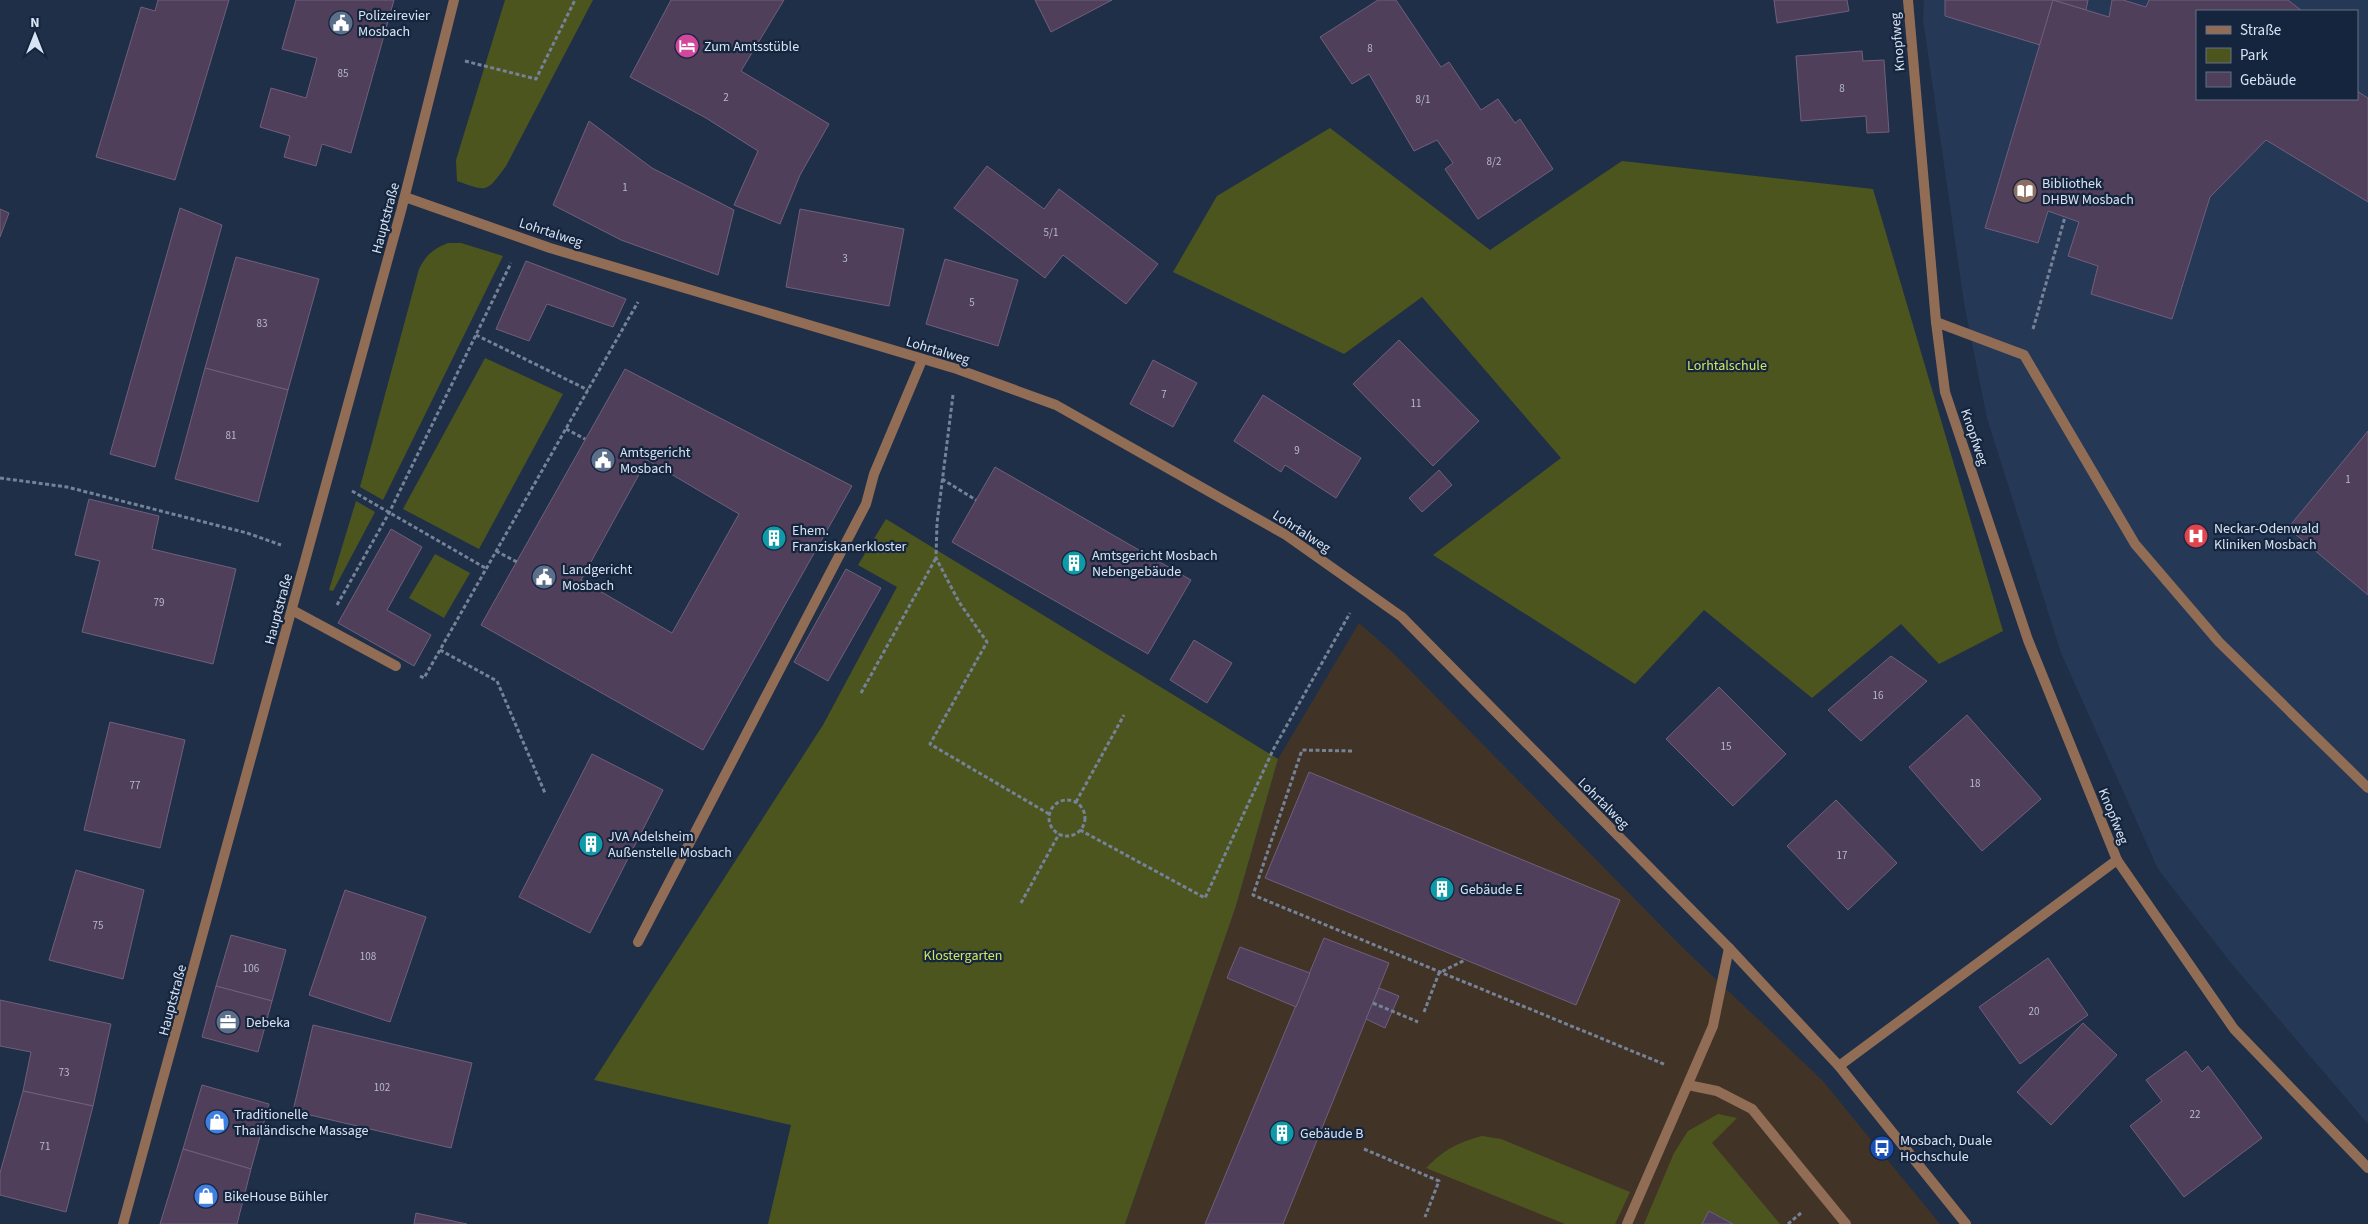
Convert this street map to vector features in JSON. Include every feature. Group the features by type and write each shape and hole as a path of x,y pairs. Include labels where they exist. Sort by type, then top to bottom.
{"street":[{"name":"Hauptstraße","path":"123,1224 405,197 454,0"},
{"name":"Knopfweg","path":"1908,0 1936,322 1945,392 2025,631 2117,860 2234,1028 2368,1168"},
{"name":"Lohrtalweg","path":"405,197 523,238 957,369 1056,405 1286,535 1402,617 1729,948 1839,1066 1966,1224"},
{"path":"1936,322 2024,355 2135,544 2219,642 2368,788"},
{"path":"638,942 866,504 874,474 922,360"},
{"path":"292,610 396,666"},
{"name":"Knopfweg","path":"1839,1066 2117,860"},
{"path":"1627,1224 1713,1026 1729,948"},
{"path":"1690,1080 1752,1109 1846,1224"}],"path":[{"path":"440,55 536,79 575,0"},
{"path":"2031,337 2066,217"},
{"path":"324,626 389,513 523,238"},
{"path":"396,666 424,678 652,278"},
{"path":"476,335 588,390"},
{"path":"861,693 936,558 937,524 942,479 957,369"},
{"path":"566,429 585,439"},
{"path":"328,477 487,569"},
{"path":"0,478 67,487 248,533 307,555"},
{"path":"942,479 976,500"},
{"path":"496,552 516,562"},
{"path":"936,558 959,602 987,642 930,744 1049,814"},
{"path":"1080,830 1205,898 1273,750 1364,589"},
{"path":"440,650 497,681 545,793"},
{"path":"1076,802 1124,715"},
{"path":"1352,751 1302,750 1253,896 1439,972 1690,1080"},
{"path":"1071,800 1076,802 1085,815 1084,825 1080,830 1071,835 1059,834 1051,826 1049,814 1055,804 1059,802 1071,800"},
{"path":"1021,903 1059,834"},
{"path":"1424,1012 1439,972 1465,960"},
{"path":"1373,1003 1418,1022"},
{"path":"1364,1149 1440,1181 1425,1217"}],"shaded area":[{"name":"Neckar-Odenwald Kliniken Mosbach","path":"1924,0 2368,0 2368,1124 2231,963 2158,869 2061,653 1987,418 1964,303 1923,19"},
{"path":"1359,623 1392,652 1682,947 1822,1080 1940,1224 1125,1224 1235,909 1278,759"}],"green space":[{"path":"505,0 593,0 506,166 490,186 481,188 457,181 456,160"},
{"name":"Lorhtalschule","path":"1330,128 1490,250 1622,161 1873,189 2003,631 1939,664 1901,624 1812,698 1704,610 1635,684 1433,555 1561,458 1422,297 1344,354 1173,272 1217,196"},
{"path":"448,243 461,243 503,256 383,500 360,487 419,269 431,253"},
{"path":"485,358 563,394 479,549 403,509"},
{"path":"356,501 375,512 333,591 329,590"},
{"name":"Klostergarten","path":"886,519 1278,759 1235,909 1125,1224 768,1224 791,1125 594,1080 823,725 897,587 858,565"},
{"path":"435,554 470,573 444,618 409,598"},
{"path":"1718,1114 1737,1118 1712,1143 1780,1224 1733,1224 1709,1211 1702,1224 1644,1224 1674,1153 1688,1131"},
{"path":"1482,1136 1501,1139 1630,1192 1615,1224 1565,1224 1426,1168 1439,1156 1452,1148 1465,1141"}],"building":[{"path":"158,0 229,0 175,180 96,157 141,7 155,11"},
{"path":"296,0 394,0 351,153 322,144 316,166 284,157 290,136 260,127 271,88 306,98 317,58 282,49"},
{"path":"671,0 784,0 741,71 829,124 800,175 780,224 734,205 758,151 706,118 630,77"},
{"path":"1035,0 1112,0 1051,32"},
{"path":"1378,0 1396,0 1441,67 1449,62 1481,110 1498,99 1515,123 1520,119 1553,169 1478,219 1445,169 1453,163 1437,140 1414,151 1369,74 1352,84 1320,37"},
{"path":"1774,0 1847,0 1849,11 1777,23"},
{"path":"1945,0 2053,0 2040,45 1945,16"},
{"path":"2053,0 2088,0 2086,10"},
{"path":"2053,0 2109,17 2112,0 2123,0 2146,7 2149,0 2288,0 2301,10 2196,10 2196,100 2358,100 2358,92 2368,98 2368,202 2266,140 2210,197 2172,319 2091,294 2098,266 2068,256 2079,222 2048,211 2038,243 1985,228"},
{"path":"1862,51 1863,61 1884,60 1889,132 1867,133 1866,116 1801,121 1796,56"},
{"path":"589,121 652,168 734,210 718,275 621,240 553,205"},
{"path":"987,166 1044,209 1059,189 1158,264 1126,304 1063,255 1045,278 954,208"},
{"path":"180,208 222,225 155,467 110,454"},
{"path":"0,209 9,213 0,237"},
{"path":"800,209 904,229 889,306 786,287"},
{"path":"236,257 319,279 288,390 205,368"},
{"path":"945,259 1018,280 998,346 926,324"},
{"path":"526,261 626,299 613,327 547,304 529,341 496,329"},
{"path":"1399,340 1479,421 1433,466 1353,384"},
{"path":"1153,360 1197,383 1173,427 1130,404"},
{"path":"205,368 288,390 258,502 175,479"},
{"name":"Ehem. Franziskanerkloster","path":"625,369 852,486 703,750 481,625","holes":["647,460 739,514 672,633 581,580"]},
{"path":"1263,395 1361,458 1336,498 1285,465 1281,472 1234,441"},
{"path":"2368,431 2368,595 2288,528"},
{"name":"Amtsgericht Mosbach Nebengebäude","path":"995,467 1191,580 1148,654 952,542"},
{"path":"1439,470 1452,485 1422,512 1409,498"},
{"path":"89,499 159,516 152,549 236,569 213,664 82,632 100,561 75,555"},
{"path":"391,529 422,547 387,610 431,635 414,666 338,623"},
{"path":"846,569 881,588 828,681 794,662"},
{"path":"1194,640 1232,663 1207,703 1170,680"},
{"path":"1891,656 1927,681 1861,741 1828,710"},
{"path":"1719,687 1786,754 1733,806 1666,739"},
{"path":"1967,715 2041,799 1982,851 1909,767"},
{"path":"110,722 185,740 160,848 84,830"},
{"name":"JVA Adelsheim Außenstelle Mosbach","path":"592,754 663,790 590,933 519,897"},
{"name":"Gebäude E","path":"1309,772 1620,900 1576,1005 1265,878"},
{"path":"1836,800 1897,863 1848,910 1787,846"},
{"path":"76,870 144,890 123,979 49,960"},
{"path":"345,890 426,917 390,1022 309,995"},
{"path":"231,935 286,950 272,1001 216,986"},
{"name":"Gebäude B","path":"1324,938 1389,963 1283,1224 1205,1224"},
{"path":"1240,947 1310,973 1296,1007 1227,978"},
{"path":"2048,958 2088,1015 2020,1064 1979,1007"},
{"path":"216,986 272,1001 258,1052 202,1037"},
{"path":"1379,988 1399,996 1385,1028 1366,1019"},
{"path":"0,1000 111,1024 93,1106 23,1091 31,1052 0,1046"},
{"path":"2083,1023 2117,1055 2051,1125 2017,1092"},
{"path":"313,1025 472,1063 451,1148 293,1111"},
{"path":"2186,1051 2202,1072 2208,1066 2262,1138 2184,1197 2130,1126 2162,1101 2146,1080"},
{"path":"202,1085 269,1104 251,1169 183,1149"},
{"path":"23,1091 93,1106 66,1212 0,1195 0,1173"},
{"name":"BikeHouse Bühler","path":"183,1149 251,1169 237,1224 160,1224"},
{"path":"1709,1211 1733,1224 1702,1224"},
{"path":"416,1213 467,1224 414,1224"}],"place":[{"name":"Polizeirevier Mosbach","path":"341,23"},
{"name":"Zum Amtsstüble","path":"687,46"},
{"name":"Bibliothek DHBW Mosbach","path":"2025,191"},
{"name":"Amtsgericht Mosbach","path":"603,460"},
{"name":"Neckar-Odenwald Kliniken Mosbach","path":"2196,536"},
{"name":"Ehem. Franziskanerkloster","path":"774,538"},
{"name":"Amtsgericht Mosbach Nebengebäude","path":"1074,563"},
{"name":"Landgericht Mosbach","path":"544,577"},
{"name":"JVA Adelsheim Außenstelle Mosbach","path":"591,844"},
{"name":"Gebäude E","path":"1442,889"},
{"name":"Debeka","path":"228,1022"},
{"name":"Traditionelle Thailändische Massage","path":"217,1122"},
{"name":"Gebäude B","path":"1282,1133"},
{"name":"Mosbach, Duale Hochschule","path":"1882,1148"},
{"name":"BikeHouse Bühler","path":"206,1196"}]}
